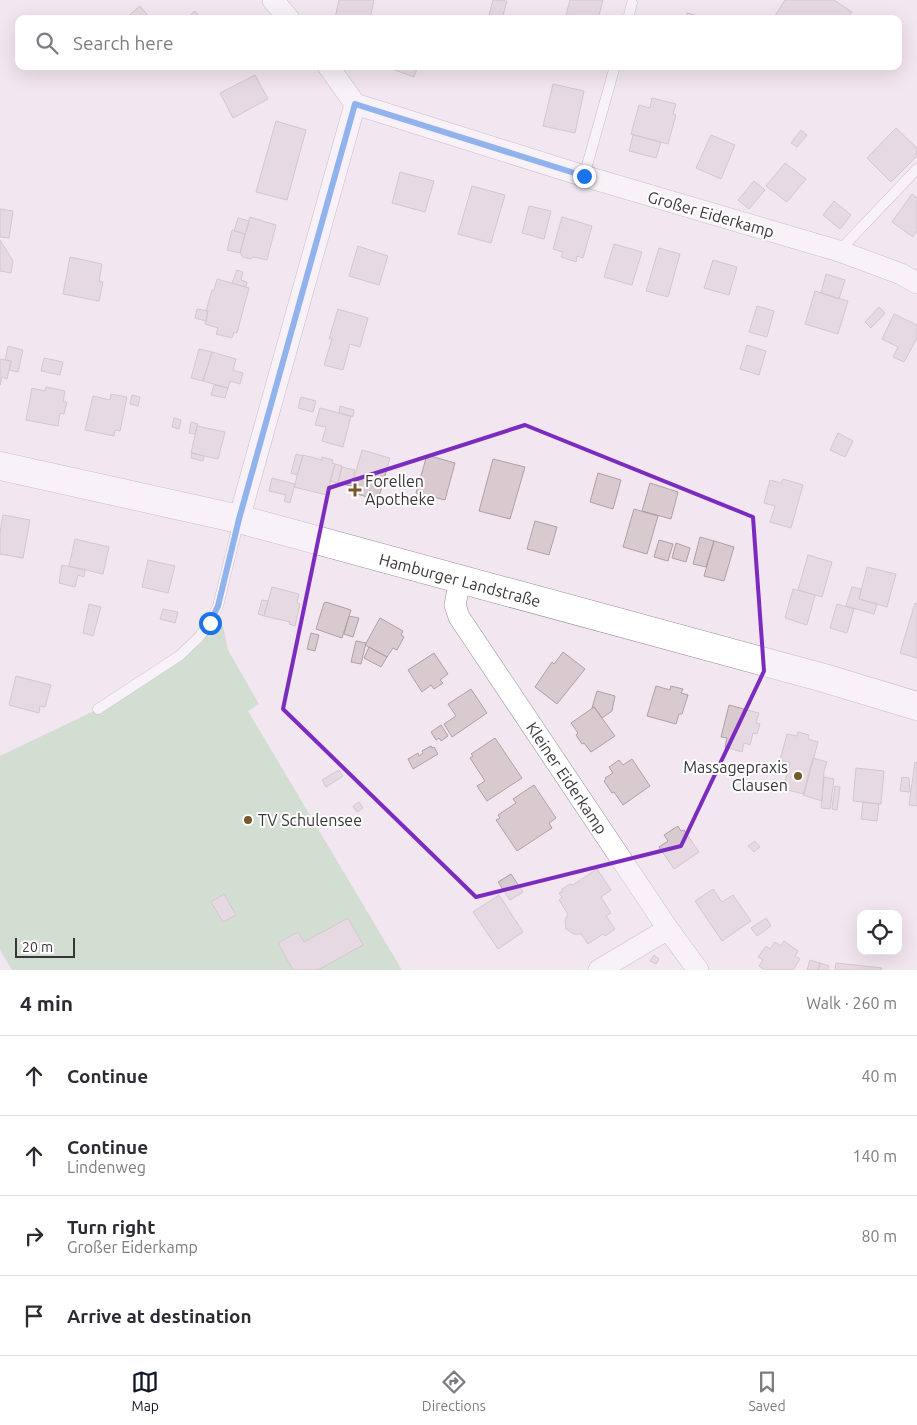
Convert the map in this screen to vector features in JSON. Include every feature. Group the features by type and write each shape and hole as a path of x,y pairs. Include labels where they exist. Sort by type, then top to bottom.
{"main road":[{"name":"Hamburger Landstraße","path":"0,466 239,519 824,678 917,706"}],"street":[{"path":"273,0 286,15"},
{"path":"239,519 355,104 331,70"},
{"name":"Großer Eiderkamp","path":"355,104 584,176 839,251 901,274 917,283"},
{"name":"Kleiner Eiderkamp","path":"460,580 455,605 459,617 668,929 698,970"},
{"path":"599,970 668,929"}],"lane":[{"path":"629,15 632,3"},
{"path":"584,176 614,70"},
{"path":"839,251 917,169"},
{"path":"98,709 179,656 199,637 210,623 218,606 239,519"}],"highlighted area":[{"path":"525,425 753,517 764,671 681,846 476,897 283,709 329,488"}],"green space":[{"path":"210,623 223,626 228,650 259,704 248,711 402,970 12,970 0,950 0,756 98,709 179,656"}],"building":[{"path":"339,0 374,0 371,15 336,15"},
{"path":"493,0 507,1 503,15 489,15"},
{"path":"570,0 603,0 599,15 566,15"},
{"path":"785,0 834,0 852,12 850,15 776,15"},
{"path":"140,6 148,15 130,15"},
{"path":"395,70 417,70 414,77"},
{"path":"255,75 268,99 233,118 220,93"},
{"path":"553,84 584,91 575,133 543,126"},
{"path":"652,98 676,104 673,114 676,115 668,144 631,134 639,105 650,108"},
{"path":"276,121 306,130 287,200 256,192"},
{"path":"896,128 917,148 917,156 891,182 867,158"},
{"path":"801,130 807,135 797,147 791,143"},
{"path":"633,135 661,142 656,158 629,151"},
{"path":"711,135 735,145 721,179 696,168"},
{"path":"785,163 806,179 787,202 766,186"},
{"path":"400,172 434,181 425,212 392,203"},
{"path":"754,181 765,190 749,209 738,200"},
{"path":"472,186 505,195 491,243 458,234"},
{"path":"912,194 917,198 917,231 913,237 892,222"},
{"path":"834,201 851,215 840,229 823,215"},
{"path":"529,206 551,211 544,239 522,233"},
{"path":"0,209 13,211 9,238 0,237"},
{"path":"250,217 276,225 267,260 254,257 250,259 243,257 240,253"},
{"path":"562,217 592,226 583,258 577,256 576,262 561,257 563,252 553,249"},
{"path":"238,218 249,221 245,234 234,231"},
{"path":"232,230 245,234 240,253 227,250"},
{"path":"0,240 13,261 11,273 0,271"},
{"path":"614,244 642,252 632,285 604,277"},
{"path":"358,246 388,256 379,285 349,276"},
{"path":"659,248 680,254 668,297 646,291"},
{"path":"70,257 102,264 99,281 103,282 99,301 63,294"},
{"path":"713,260 737,267 729,295 704,288"},
{"path":"237,270 243,272 241,280 247,282 246,287 232,283"},
{"path":"826,274 845,280 839,299 821,293"},
{"path":"217,279 249,288 237,333 234,332 232,338 216,334 218,328 205,324 208,311 206,311"},
{"path":"815,291 848,301 838,334 805,324"},
{"path":"757,306 774,311 767,337 749,332"},
{"path":"879,307 885,313 871,328 865,322"},
{"path":"197,309 208,311 206,321 195,318"},
{"path":"338,309 368,318 360,347 350,344 343,370 324,365"},
{"path":"894,314 917,325 917,338 904,362 893,357 898,347 882,339"},
{"path":"747,345 766,351 759,375 740,369"},
{"path":"8,346 23,350 18,372 9,370 11,361 5,360"},
{"path":"199,349 212,352 203,381 191,378"},
{"path":"212,352 236,359 233,370 243,373 240,384 230,381 228,388 203,381"},
{"path":"44,358 63,362 60,375 41,371"},
{"path":"0,359 11,361 7,379 2,377 0,385"},
{"path":"214,385 228,388 225,398 211,395"},
{"path":"46,387 65,391 63,402 67,402 64,414 60,413 58,426 26,420 32,388 45,391"},
{"path":"111,394 127,397 120,431 115,430 114,436 85,430 93,396 110,400"},
{"path":"132,395 140,397 138,406 130,404"},
{"path":"301,397 316,401 313,412 298,408"},
{"path":"340,406 354,410 353,417 339,413"},
{"path":"320,408 351,416 343,447 322,441 326,427 315,425"},
{"path":"174,418 181,420 179,429 172,427"},
{"path":"191,422 198,424 195,434 189,433"},
{"path":"197,426 225,432 218,459 191,453"},
{"path":"838,433 853,441 845,457 830,450"},
{"path":"362,450 390,458 378,500 350,492"},
{"path":"192,453 204,456 203,461 191,458"},
{"path":"296,454 303,456 297,475 291,473"},
{"path":"303,455 322,460 322,457 333,460 332,463 335,464 327,495 294,487"},
{"path":"427,455 455,463 445,500 416,493"},
{"path":"493,459 525,467 510,519 479,511"},
{"path":"335,464 342,466 338,483 330,481"},
{"path":"342,467 355,470 351,486 338,483"},
{"path":"598,473 621,480 613,509 590,502"},
{"path":"272,478 295,484 290,503 284,501 286,495 269,491"},
{"path":"783,479 803,485 791,528 770,522 775,506 764,503 770,480 781,483"},
{"path":"650,483 678,492 671,519 642,511"},
{"path":"634,509 658,516 647,554 623,547"},
{"path":"3,515 30,520 23,558 0,554 0,532"},
{"path":"535,521 557,527 549,555 527,549"},
{"path":"700,537 714,541 706,567 693,564"},
{"path":"75,539 109,547 103,574 69,566"},
{"path":"659,540 673,544 668,561 654,557"},
{"path":"714,541 734,547 724,581 704,576"},
{"path":"676,543 690,548 686,562 672,558"},
{"path":"808,555 832,562 822,597 798,590"},
{"path":"148,560 175,566 168,593 142,587"},
{"path":"62,565 85,570 84,577 78,575 75,587 59,583"},
{"path":"867,567 896,574 887,607 859,599"},
{"path":"272,587 299,594 297,603 300,604 295,626 289,624 290,622 264,616"},
{"path":"852,587 861,589 859,599 877,604 874,614 846,606"},
{"path":"793,589 815,595 807,625 785,618"},
{"path":"262,600 268,601 264,616 258,614"},
{"path":"324,603 351,610 342,638 316,629"},
{"path":"915,603 917,604 917,658 900,653"},
{"path":"89,604 101,607 93,636 83,633"},
{"path":"837,604 854,609 847,633 830,628"},
{"path":"163,609 178,612 175,623 160,619"},
{"path":"349,616 359,618 353,637 344,634"},
{"path":"380,618 403,631 401,635 404,637 397,650 393,648 387,657 365,645"},
{"path":"311,633 319,635 315,651 307,649"},
{"path":"356,641 366,643 361,664 351,662"},
{"path":"369,647 387,657 381,667 364,658"},
{"path":"563,652 585,669 557,704 535,687 552,662 554,664"},
{"path":"434,653 448,674 440,680 443,683 434,689 431,685 422,692 408,670"},
{"path":"16,676 51,685 45,707 40,706 39,713 9,705"},
{"path":"656,686 670,690 671,686 683,689 681,693 688,695 682,714 679,714 676,724 647,716"},
{"path":"471,689 487,713 452,737 444,724 456,716 448,704"},
{"path":"597,691 615,696 612,711 602,718 594,707 592,708"},
{"path":"729,705 759,713 756,723 760,724 757,734 753,733 750,745 744,743 742,752 725,747 727,738 721,737"},
{"path":"594,707 615,736 591,752 584,743 582,744 576,735 578,733 571,723"},
{"path":"441,725 448,736 441,741 439,738 436,740 431,732"},
{"name":"Massagepraxis Clausen","path":"798,732 809,735 808,739 818,742 804,794 783,789 790,763 780,760 787,734 797,736"},
{"path":"495,738 522,778 487,801 477,786 485,781 470,758 473,756 471,754"},
{"path":"431,746 432,748 434,747 438,754 413,769 408,759 418,753 419,756 423,753 422,751"},
{"path":"813,758 827,762 824,771 822,801 803,795"},
{"path":"632,759 650,786 623,805 604,781 605,778 613,773 609,767 619,760 623,765"},
{"path":"915,762 917,763 917,806 909,805"},
{"path":"856,768 884,771 881,804 853,801"},
{"path":"339,770 343,776 326,787 322,780"},
{"path":"824,777 834,779 830,809 821,808"},
{"path":"902,777 909,778 910,792 900,791"},
{"path":"534,785 556,818 549,823 552,828 517,851 496,820 500,818 498,815 516,803 513,799"},
{"path":"835,786 840,787 837,810 832,809"},
{"path":"359,802 363,808 357,812 353,806"},
{"path":"863,802 879,804 877,821 861,819"},
{"path":"678,826 681,831 684,830 699,852 674,869 659,847 668,841 664,835"},
{"path":"755,841 760,847 754,852 748,846"},
{"path":"597,869 611,890 601,897 611,913 606,916 615,929 588,944 581,934 574,934 566,929 565,920 568,914 559,900 562,897 559,893 562,892 562,889 570,884 573,885"},
{"path":"511,874 523,892 510,900 498,882"},
{"path":"713,889 722,902 733,895 751,921 722,941 695,901"},
{"path":"224,894 236,915 223,922 211,902"},
{"path":"499,895 523,932 498,949 473,912"},
{"path":"348,918 363,945 318,970 293,970 278,943 298,932 304,942"},
{"path":"766,918 771,926 757,936 751,928"},
{"path":"784,941 798,951 795,956 800,959 793,970 765,970 759,966 763,960 758,957 766,946 770,949 775,942 781,946"},
{"path":"654,955 659,959 656,964 650,961"},
{"path":"810,960 820,963 818,970 807,970"},
{"path":"820,963 829,966 828,970 818,970"},
{"path":"836,963 882,968 881,970 835,970"}],"place":[{"name":"Forellen Apotheke","path":"355,490"},
{"name":"Massagepraxis Clausen","path":"798,776"},
{"name":"TV Schulensee","path":"248,820"}],"route":[{"path":"210,623 218,606 239,519 355,104 584,176"}]}
